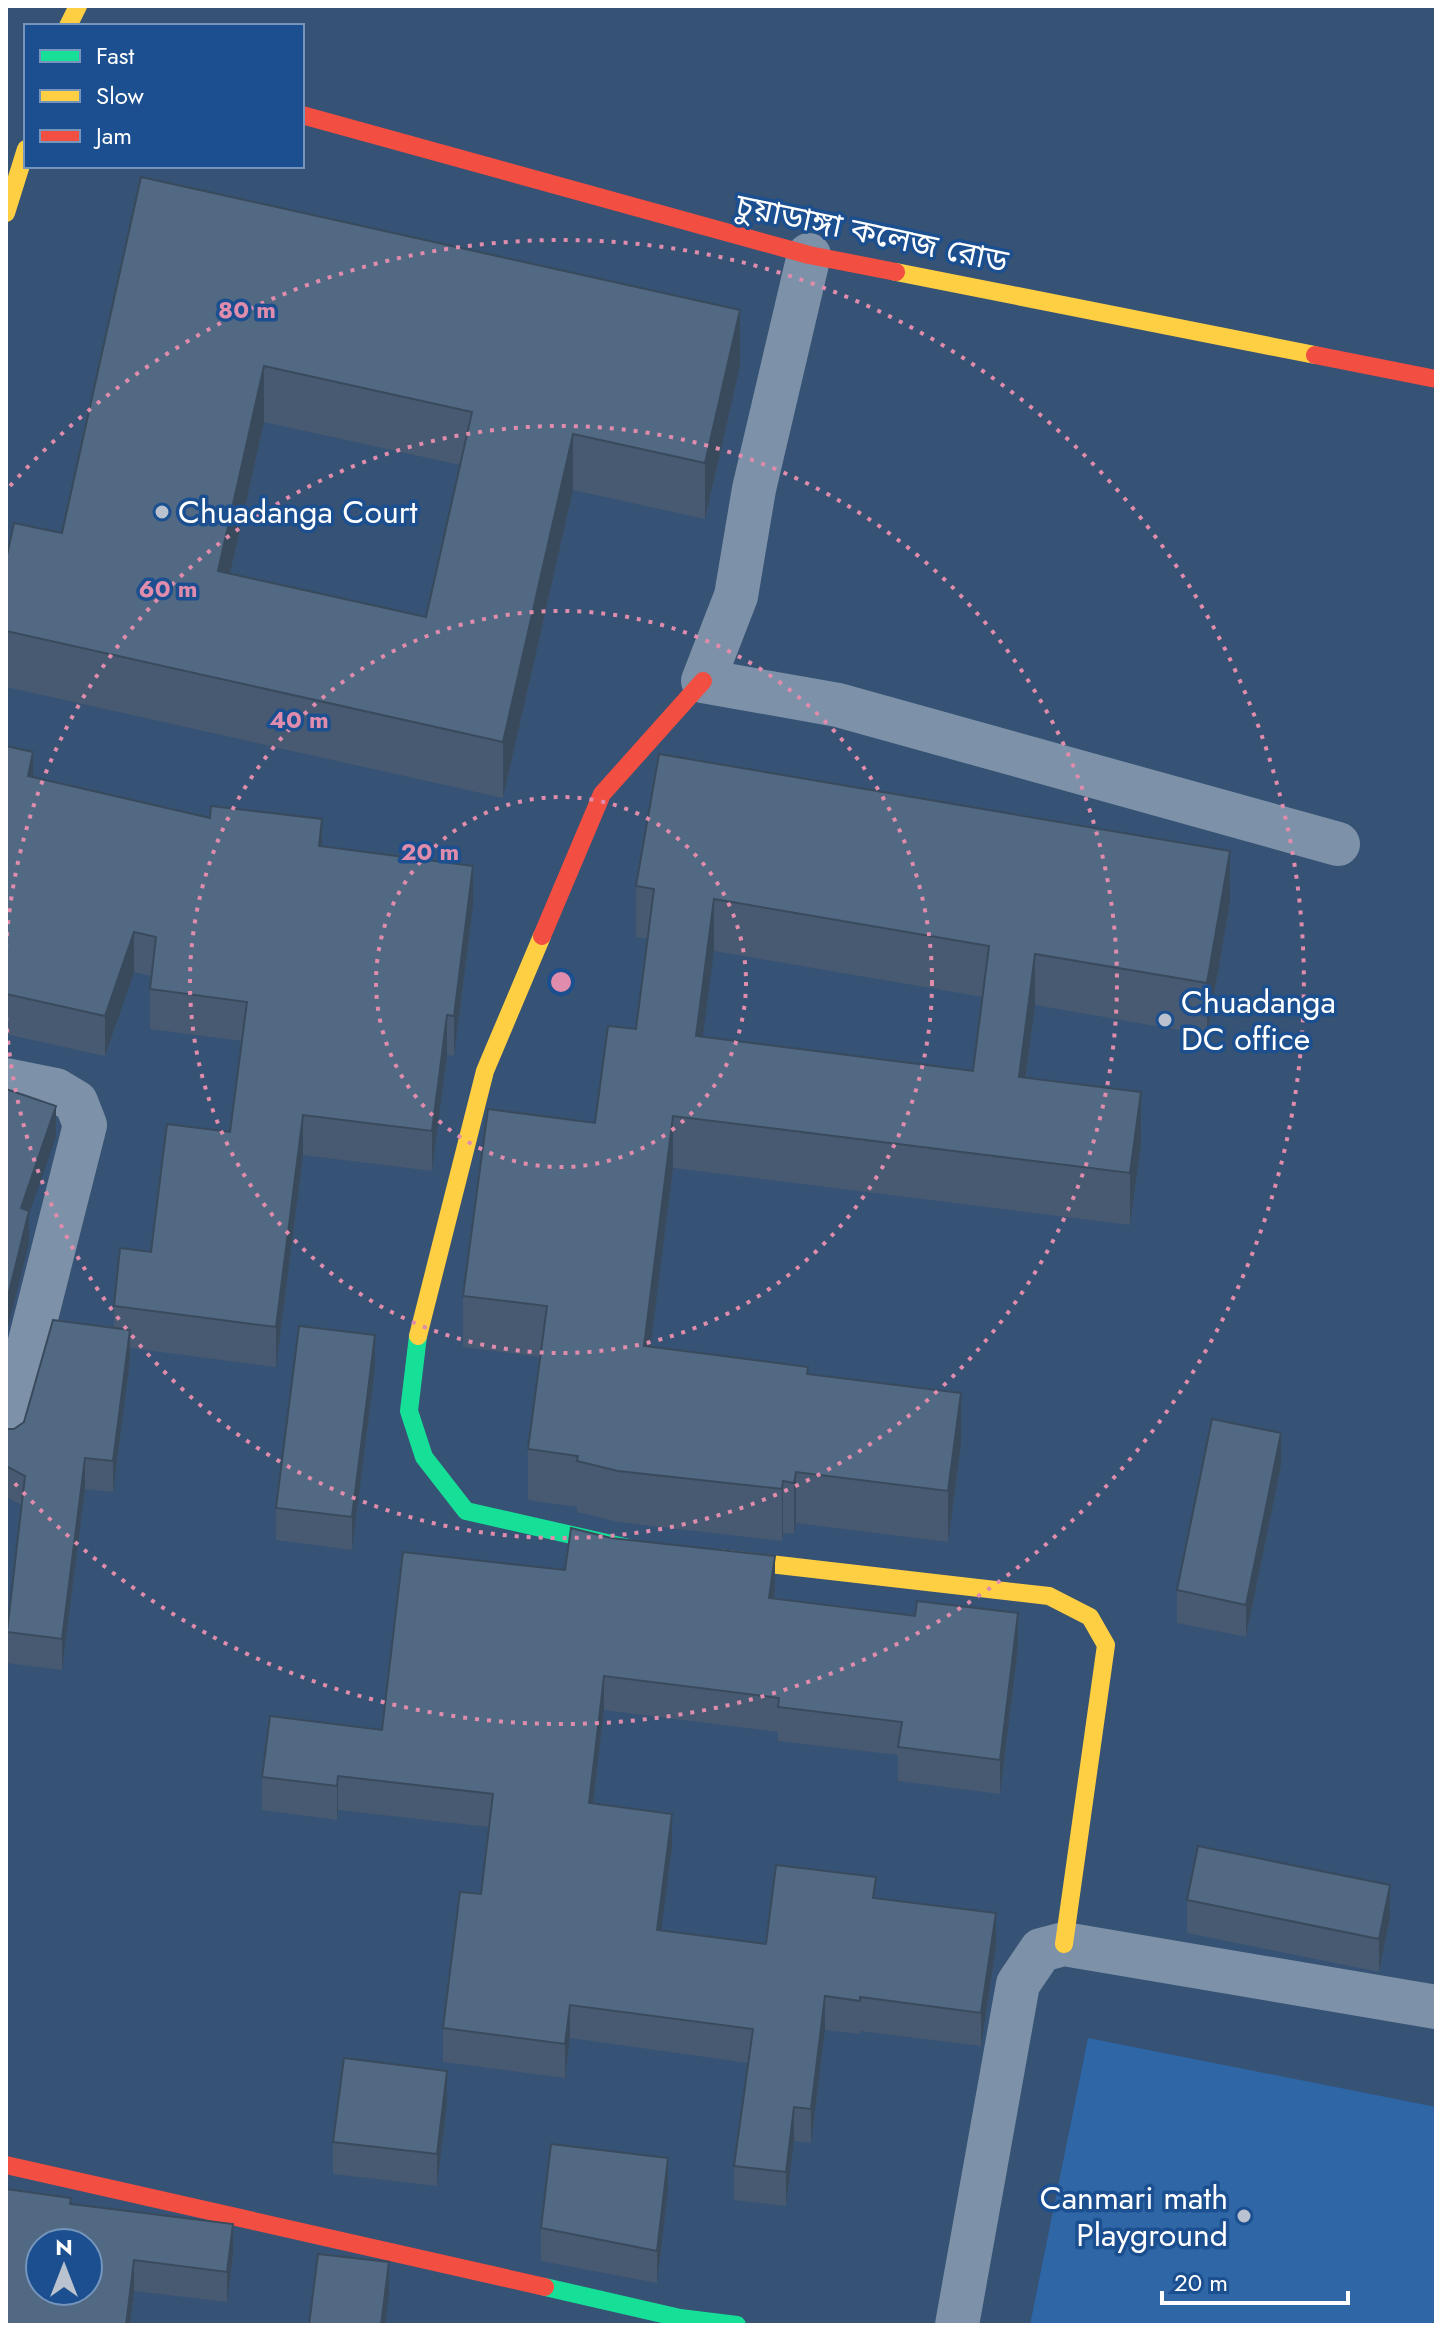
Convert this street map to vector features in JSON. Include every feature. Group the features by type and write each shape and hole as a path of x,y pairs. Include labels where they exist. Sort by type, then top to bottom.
{"street":[{"path":"69,24 78,6"},
{"name":"চুয়াডাঙ্গা কলেজ রোড","path":"304,116 809,255 1436,379"},
{"path":"6,213 24,155"},
{"path":"645,1550 614,1547 466,1511 424,1457 409,1411 419,1324 485,1071 602,794 703,681 736,596 754,489 809,255"},
{"path":"703,681 838,705 1338,844"},
{"path":"6,1080 56,1090 76,1102 85,1125 6,1436"},
{"path":"692,1555 1049,1596 1090,1617 1106,1645 1064,1944"},
{"path":"957,2325 1018,1984 1041,1950 1064,1944 1436,2007"},
{"path":"6,2165 680,2318 737,2325"}],"shaded area":[{"name":"Canmari math Playground","path":"1088,2038 1436,2107 1436,2325 1030,2325"}],"building":[{"name":"Chuadanga Court","path":"141,177 740,310 705,463 573,434 503,742 6,631 6,560 14,523 62,533","holes":["264,366 472,412 426,617 218,571"]},
{"path":"6,746 33,752 28,776 210,818 211,806 322,819 319,846 473,866 454,1016 447,1015 432,1131 303,1115 276,1327 114,1306 120,1248 151,1252 167,1124 230,1132 247,1002 150,989 156,937 134,932 105,1016 6,994"},
{"path":"659,754 1230,851 1207,983 1035,954 1019,1077 1141,1092 1130,1173 673,1116 644,1346 808,1367 807,1374 961,1393 948,1491 796,1472 794,1483 783,1481 782,1489 618,1471 577,1461 578,1456 528,1449 547,1306 463,1296 488,1109 595,1123 608,1026 636,1029 654,889 636,886","holes":["714,899 989,946 973,1071 696,1036"]},
{"path":"6,1089 56,1106 21,1208 29,1211 6,1304"},
{"path":"53,1320 130,1330 113,1461 85,1458 62,1639 7,1632 25,1476 6,1466 6,1429 14,1429 24,1422"},
{"path":"299,1326 375,1335 352,1517 276,1508"},
{"path":"1212,1419 1281,1433 1246,1605 1177,1590"},
{"path":"571,1528 611,1538 775,1556 769,1598 915,1616 917,1601 1018,1613 1000,1760 898,1747 902,1722 778,1707 779,1698 604,1676 589,1803 672,1814 657,1930 766,1944 776,1865 876,1877 873,1898 996,1913 981,2013 860,1997 860,2001 825,1996 811,2109 794,2107 786,2172 734,2166 753,2029 570,2005 565,2044 443,2028 460,1892 481,1894 493,1794 338,1776 337,1786 262,1777 270,1716 382,1730 403,1552 565,1570"},
{"path":"1198,1846 1390,1885 1379,1939 1187,1900"},
{"path":"344,2058 447,2071 437,2154 333,2142"},
{"path":"551,2144 668,2158 657,2251 541,2228"},
{"path":"6,2189 71,2198 70,2204 233,2224 227,2272 134,2260 126,2325 6,2325"},
{"path":"318,2254 389,2262 381,2325 309,2325"}],"traffic: fast":[{"path":"418,1336 409,1411 424,1457 466,1511 629,1548"},
{"path":"545,2287 680,2318 737,2325"}],"traffic: slow":[{"path":"69,24 78,6"},
{"path":"6,213 24,155"},
{"path":"896,272 1315,355"},
{"path":"418,1336 485,1071 542,936"},
{"path":"717,1558 1049,1596 1090,1617 1106,1645 1064,1944"}],"traffic: jam":[{"path":"304,116 809,255 896,272"},
{"path":"1315,355 1436,379"},
{"path":"542,936 602,794 703,681"},
{"path":"6,2165 545,2287"}],"place":[{"name":"Chuadanga Court","path":"162,512"},
{"name":"Chuadanga DC office","path":"1165,1020"},
{"name":"Canmari math Playground","path":"1244,2216"}]}
